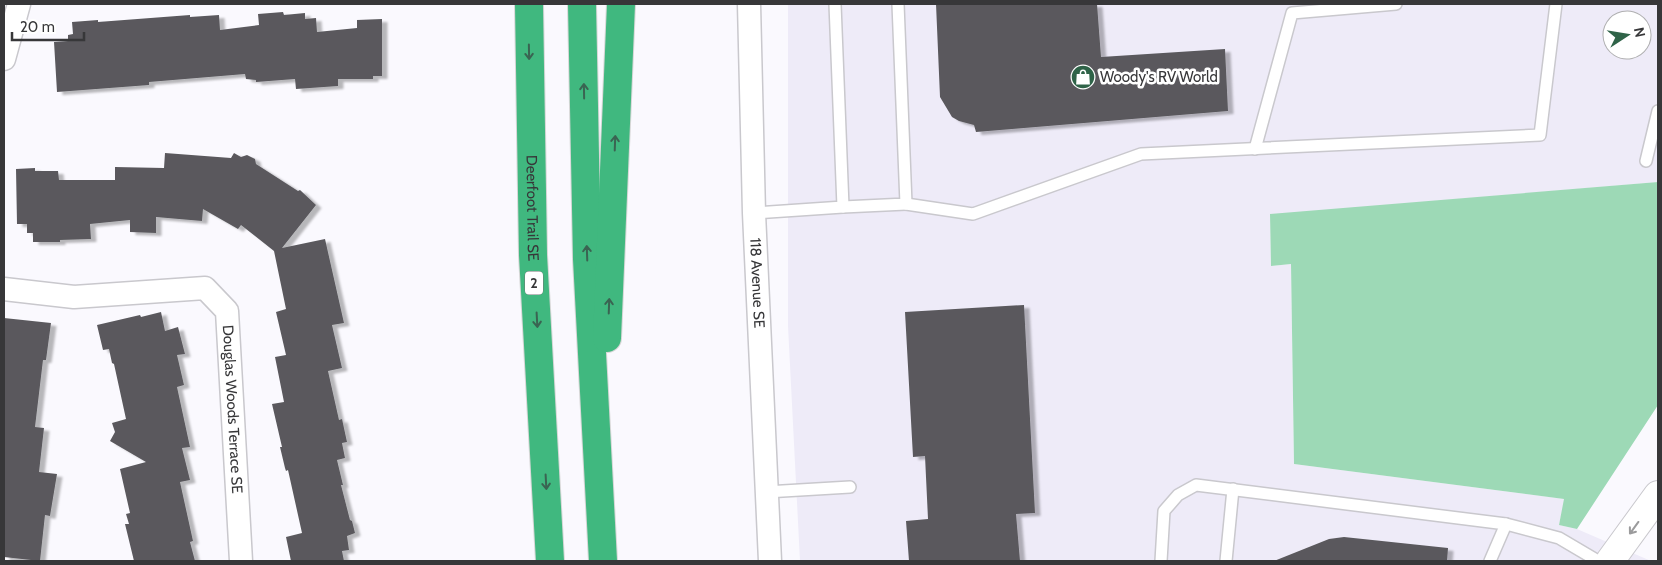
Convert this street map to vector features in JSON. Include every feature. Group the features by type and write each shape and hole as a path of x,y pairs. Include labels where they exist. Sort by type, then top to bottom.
{"highway":[{"name":"Deerfoot Trail SE","path":"529,4 533,254 550,561"},
{"path":"582,4 587,259 603,561"},
{"path":"600,512 621,4"}],"main road":[{"path":"1610,561 1658,495"}],"street":[{"path":"4,59 19,4"},
{"name":"118 Avenue SE","path":"749,4 754,213 770,561"},
{"name":"Douglas Woods Terrace SE","path":"4,290 74,297 205,288 227,311 240,561"}],"lane":[{"path":"835,4 843,207"},
{"path":"898,4 906,204"},
{"path":"1256,148 1292,8 1396,4"},
{"path":"754,213 906,204 973,214 1141,154 1540,135 1556,4"},
{"path":"1646,161 1658,111"},
{"path":"1161,561 1164,511 1178,495 1196,485 1506,524 1559,538 1598,561"},
{"path":"766,492 850,487"},
{"path":"1226,561 1232,489"},
{"path":"1490,561 1506,524"}],"shaded area":[{"path":"788,4 1658,4 1658,182 1270,215 1271,266 1291,264 1294,464 1565,499 1559,525 1577,529 1651,561 800,561 788,326"}],"green space":[{"path":"1658,182 1658,405 1577,529 1559,525 1564,499 1294,464 1291,264 1271,266 1270,214"}],"building":[{"name":"Woody's RV World","path":"936,4 1097,4 1101,57 1225,49 1228,111 976,132 974,125 952,117 940,97"},
{"path":"283,12 284,15 305,13 305,19 316,18 317,32 357,28 357,20 382,19 382,76 373,76 373,79 338,79 338,86 296,89 295,79 256,82 256,80 246,79 245,74 149,82 149,85 57,92 54,42 68,41 68,35 73,34 72,22 219,15 220,30 259,25 258,14"},
{"path":"165,153 231,158 234,153 241,157 247,155 255,159 256,164 298,191 300,190 316,205 282,248 325,239 344,323 332,325 342,368 328,371 339,420 342,419 347,442 342,443 345,458 337,460 343,485 341,485 355,533 347,536 349,550 342,551 344,561 291,561 286,537 302,533 288,470 286,471 280,447 282,447 272,404 284,402 275,357 286,355 276,312 286,309 274,251 241,225 238,229 203,209 202,221 156,217 156,233 130,232 130,220 90,224 91,239 60,240 60,242 33,242 33,233 27,233 27,224 17,224 16,169 35,168 35,171 58,171 59,180 115,180 115,167 164,168"},
{"path":"1024,305 1035,513 1016,514 1020,561 909,561 906,521 928,519 925,456 913,457 905,312"},
{"path":"161,312 165,331 178,327 185,354 177,355 184,385 177,387 190,447 182,448 190,480 180,482 193,541 190,542 195,561 134,561 125,524 129,524 126,514 130,513 120,469 146,462 110,441 115,432 112,423 126,419 114,364 112,363 109,349 103,350 97,325"},
{"path":"4,318 51,323 46,360 43,360 35,427 44,428 39,472 57,474 50,516 45,515 40,561 4,557"},
{"path":"1344,537 1448,548 1447,561 1274,561 1329,539"}],"place":[{"name":"Woody's RV World","path":"1083,77"}]}
